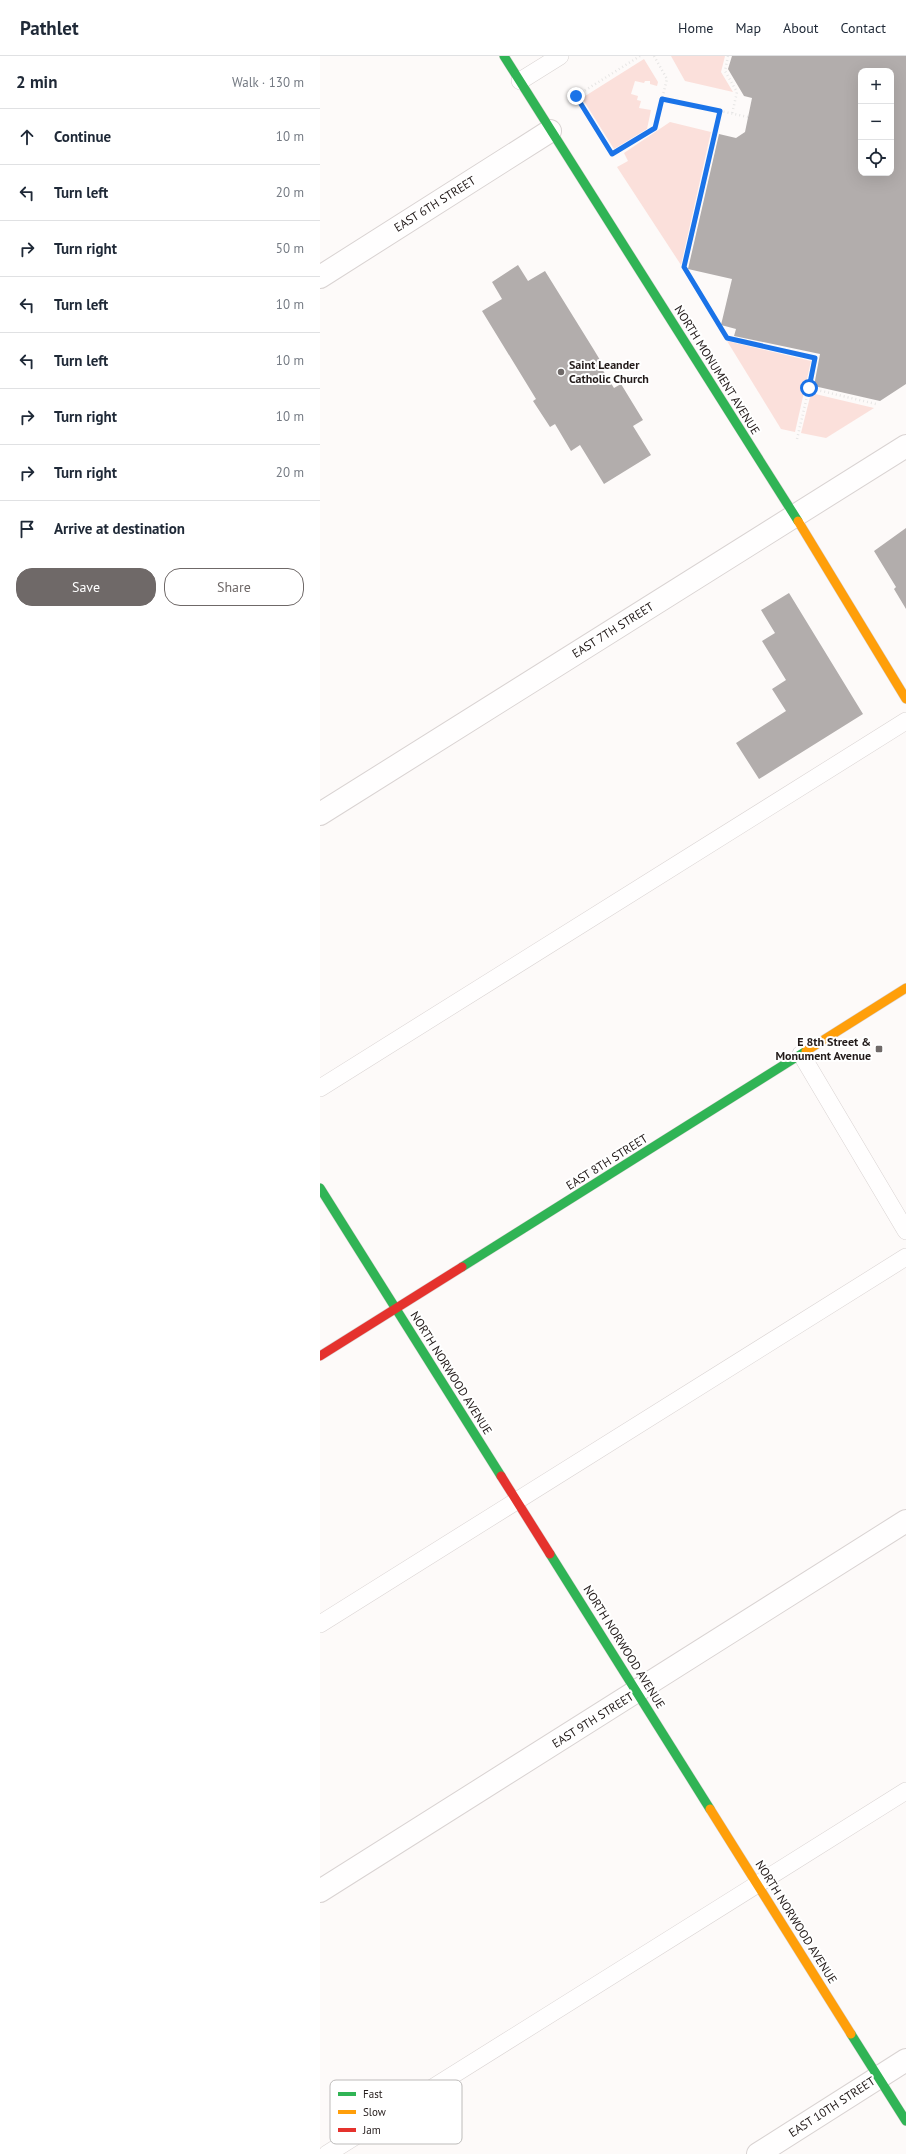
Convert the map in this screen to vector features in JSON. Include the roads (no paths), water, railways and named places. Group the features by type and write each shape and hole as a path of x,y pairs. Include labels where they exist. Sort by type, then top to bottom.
{"street":[{"name":"NORTH MONUMENT AVENUE","path":"504,56 550,131 795,515 906,699"},
{"name":"EAST 6TH STREET","path":"320,277 550,131"},
{"name":"EAST 7TH STREET","path":"320,814 906,446"},
{"name":"EAST 8TH STREET","path":"320,1356 906,988"},
{"name":"NORTH NORWOOD AVENUE","path":"320,1188 906,2121"},
{"name":"EAST 9TH STREET","path":"320,1891 906,1521"},
{"name":"EAST 10TH STREET","path":"758,2154 906,2060"}],"lane":[{"path":"520,81 560,56"},
{"path":"320,1088 906,721"},
{"path":"801,1054 906,1231"},
{"path":"320,1624 906,1257"},
{"path":"445,2080 906,1791"},
{"path":"327,2154 343,2144"}],"place":[{"name":"Saint Leander Catholic Church","path":"561,372"},
{"name":"E 8th Street & Monument Avenue","path":"879,1049"}]}
